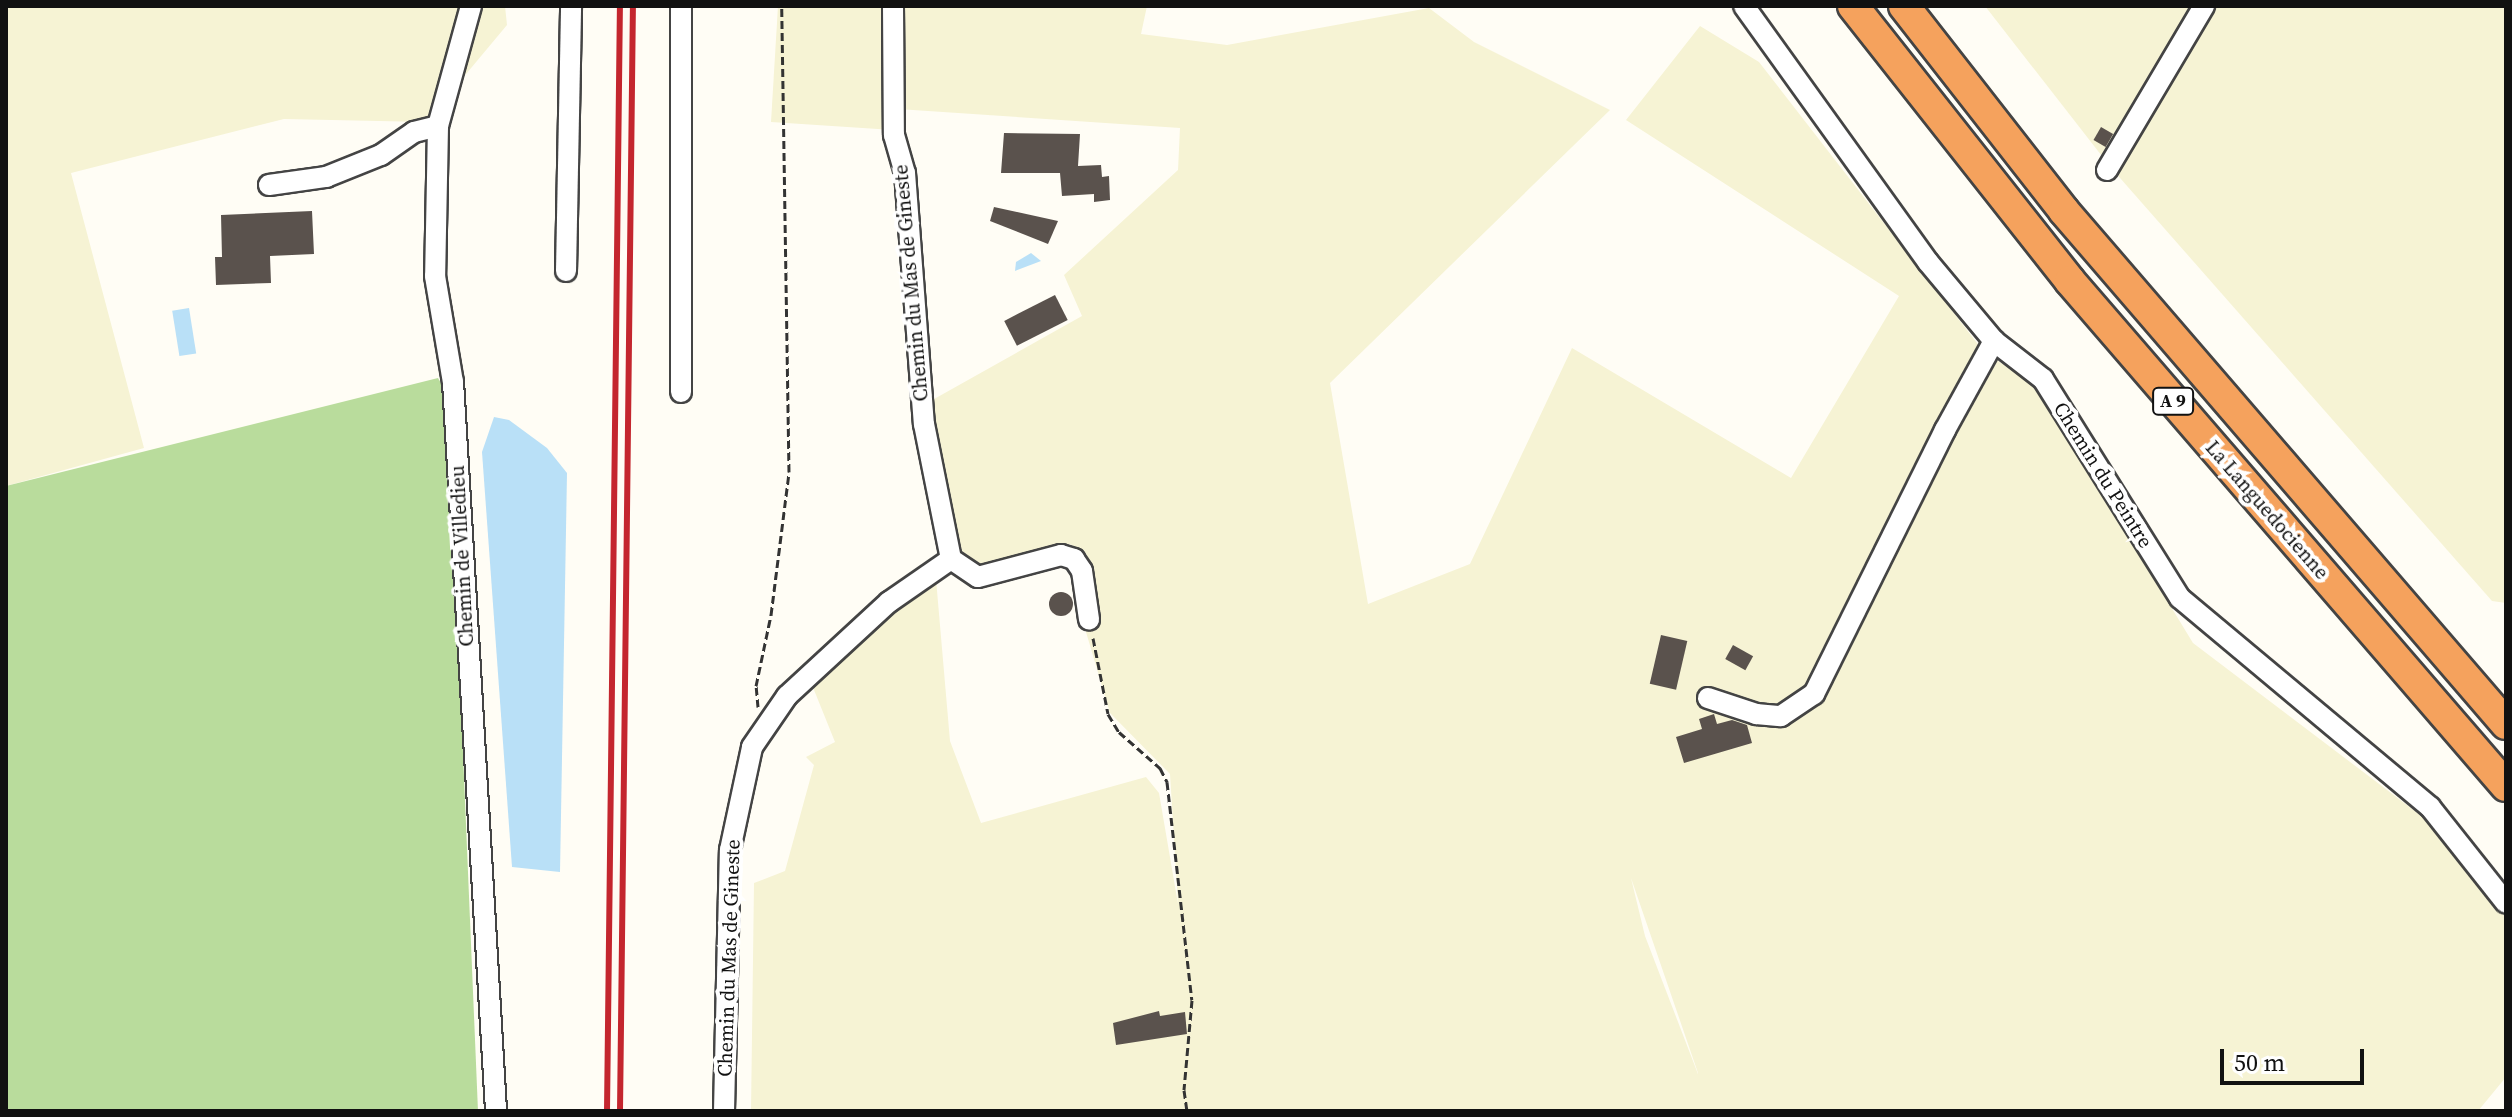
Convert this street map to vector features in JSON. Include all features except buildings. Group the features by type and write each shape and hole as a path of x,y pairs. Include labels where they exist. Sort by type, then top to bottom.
{"highway":[{"name":"La Languedocienne","path":"1853,6 2070,281 2506,786"},
{"name":"La Languedocienne","path":"1904,6 2064,211 2506,724"}],"street":[{"name":"Chemin de Villedieu","path":"471,6 438,126 435,276 453,382 496,1111"},
{"path":"566,271 571,6"},
{"path":"681,6 681,392"},
{"name":"Chemin du Mas de Gineste","path":"724,1111 730,850 748,759 787,696 889,602 951,559 924,424 905,173 894,135 893,6"},
{"name":"Chemin du Peintre","path":"1744,6 1928,262 1994,341 2043,379 2180,598 2430,807 2506,903"},
{"path":"2107,170 2204,6"},
{"path":"269,185 326,177 381,155 414,132 438,126"},
{"path":"1708,698 1756,714 1781,716 1814,694 1994,341"},
{"path":"951,559 978,577 1061,555 1074,559 1082,571 1089,619"}],"path":[{"path":"769,721 755,701 756,686 779,569 789,472 782,6"},
{"path":"1089,619 1108,714 1119,732 1160,768 1167,782 1190,971 1187,1111"}],"shaded area":[{"path":"6,6 505,6 507,25 426,122 284,119 71,173 144,448 6,486"},
{"path":"778,6 883,6 893,130 771,122"},
{"path":"899,6 1147,6 1141,34 1227,45 1429,8 1474,42 1610,110 1330,383 1368,604 1470,564 1572,348 1791,478 1899,296 1626,120 1700,26 1759,62 1984,352 1814,682 1803,717 1862,614 1993,358 2036,385 2193,643 2428,821 2506,918 2506,1077 2478,1111 751,1111 754,883 785,871 814,765 806,757 835,742 810,680 880,615 936,579 950,741 981,823 1146,777 1159,793 1178,904 1170,774 1110,713 1086,632 1087,555 1070,544 981,573 962,566 927,403 1082,316 1064,275 1178,170 1180,128 898,109","holes":["1631,878 1698,1074 1645,936"]},
{"path":"1985,6 2196,6 2105,160"},
{"path":"2210,6 2506,6 2506,603 2492,601 2113,170"}],"green space":[{"path":"438,378 448,395 478,1111 6,1111 6,486"}],"water":[{"path":"1031,253 1041,261 1015,271 1016,262"},
{"path":"189,308 196,353 179,356 172,311"},
{"path":"494,417 509,420 547,448 567,473 560,872 512,867 482,452"}],"railway":[{"path":"607,1111 620,6"},
{"path":"620,1111 633,6"}]}
